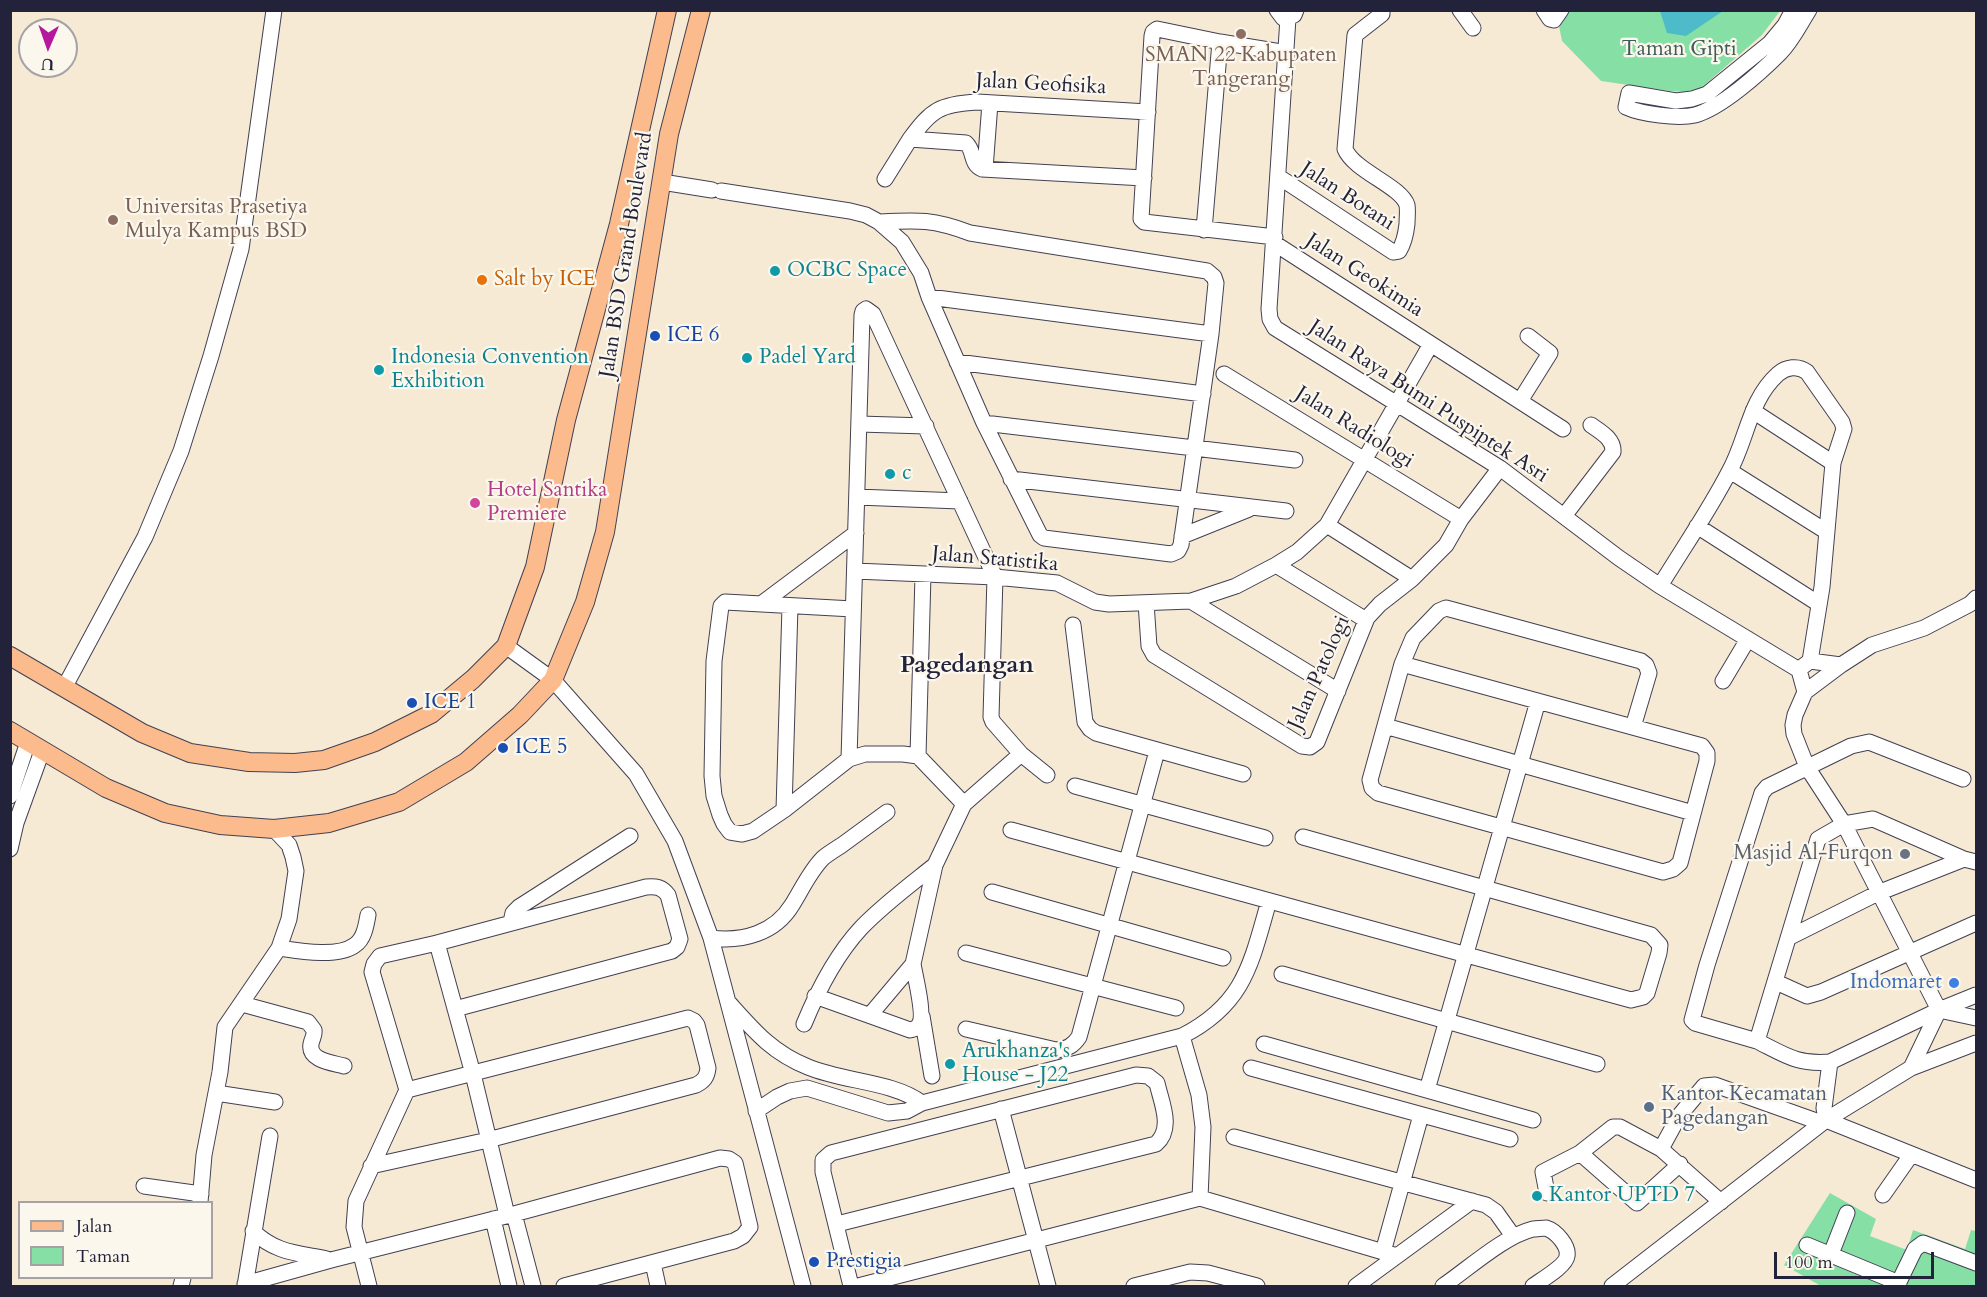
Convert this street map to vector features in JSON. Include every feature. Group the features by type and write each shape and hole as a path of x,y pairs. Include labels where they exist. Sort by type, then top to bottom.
{"main road":[{"name":"Jalan BSD Grand Boulevard","path":"10,656 142,733 190,753 249,762 295,763 324,760 375,742 431,714 473,679 506,645 535,567 566,420 619,224 667,10"},
{"name":"Jalan BSD Grand Boulevard","path":"10,731 106,788 165,813 220,825 274,830 329,823 399,802 466,762 520,715 553,680 585,602 605,532 669,134 701,10"},
{"path":"662,31 693,39"}],"street":[{"path":"64,688 145,537 181,451 211,356 241,249 273,10"},
{"name":"Jalan Botani","path":"1279,177 1393,252 1400,251 1408,213 1406,204 1385,183 1349,158 1345,149 1353,39 1356,32 1382,14 1382,10"},
{"path":"1460,10 1473,28"},
{"path":"1544,10 1550,19 1554,20 1561,10"},
{"path":"1792,10 1785,25 1770,43 1707,94 1676,101 1629,93 1627,108 1675,116 1693,115 1712,108 1730,96 1781,52 1809,10"},
{"name":"Jalan Raya Bumi Puspiptek Asri","path":"1287,13 1287,53 1269,309 1270,319 1275,328 1500,468 1619,558 1660,586 1748,639 1804,665"},
{"path":"1275,240 1144,222 1140,215 1154,30 1287,53"},
{"path":"1204,230 1220,42"},
{"name":"Jalan Geofisika","path":"885,179 927,117 948,105 977,102 1148,112"},
{"path":"985,169 990,103"},
{"path":"910,139 966,143 971,150 976,167 985,169 1144,178"},
{"path":"662,182 850,211 866,215 879,222 902,242 921,273 929,297 984,423 1040,535 1044,538 1171,554 1178,551 1188,500 1211,334 1216,283 1214,277 1207,271 970,233 927,220 879,222"},
{"name":"Jalan Geokimia","path":"1275,240 1563,429"},
{"path":"929,297 1211,334"},
{"path":"849,759 862,315 866,309 873,314 994,577 991,717 1021,754 1047,775"},
{"path":"1520,401 1551,353 1528,336"},
{"name":"Jalan Geokimia","path":"1396,404 1431,344"},
{"path":"957,362 1203,394"},
{"path":"1660,586 1730,471 1756,403 1777,374 1792,367 1802,368 1842,422 1844,429 1833,463 1819,603 1804,665 1805,692"},
{"name":"Jalan Radiologi","path":"1224,374 1461,519"},
{"name":"Jalan Statistika","path":"855,571 994,577 1057,583 1095,602 1146,603 1191,600 1236,586 1276,565 1297,552 1327,525 1396,404"},
{"path":"1753,411 1833,463"},
{"path":"984,423 1295,460"},
{"path":"859,424 926,426"},
{"path":"1564,516 1613,452 1611,441 1591,425"},
{"name":"Jalan Patologi","path":"1146,603 1149,646 1154,655 1302,746 1310,747 1317,742 1366,620 1380,604 1412,579 1446,545 1461,519 1500,468"},
{"path":"1730,471 1827,532"},
{"path":"1011,479 1286,511"},
{"path":"857,497 960,501"},
{"path":"1182,536 1252,507"},
{"path":"1327,525 1412,579"},
{"path":"1696,526 1819,603"},
{"path":"761,604 856,533"},
{"path":"1276,565 1366,620"},
{"path":"918,756 923,575"},
{"path":"1939,1010 1844,824 1807,767 1794,734 1793,725 1794,715 1805,692 1841,665 1872,645 1924,628 1977,598"},
{"path":"1191,600 1338,691"},
{"path":"853,609 725,602 721,606 714,661 712,776 714,796 724,824 730,832 736,834 753,831 849,759 865,754 918,756 964,804"},
{"path":"784,810 790,606"},
{"path":"1402,664 1702,746 1707,753 1707,761 1680,864 1663,872 1374,791 1370,780 1402,664 1413,638 1439,611 1446,608 1641,661 1649,673 1633,727"},
{"path":"1073,626 1085,722 1090,729 1096,733 1157,751 1243,774"},
{"path":"1723,681 1748,639"},
{"path":"506,645 553,680 636,774 675,841 711,938 802,1287"},
{"path":"1804,665 1841,665"},
{"path":"1427,1090 1538,701"},
{"path":"1385,726 1693,813"},
{"path":"1963,780 1869,742 1851,746 1767,787 1762,793 1692,1020 1695,1023 1757,1041 1793,1059 1812,1064 1830,1062 1977,994"},
{"path":"10,795 35,746"},
{"path":"10,849 35,746"},
{"path":"966,1029 1056,1050 1070,1047 1079,1037 1157,751"},
{"path":"932,1076 913,964 935,865 964,804 1021,754"},
{"path":"1075,786 1265,838"},
{"path":"711,938 728,940 745,938 779,921 824,858 887,812"},
{"path":"1757,1041 1818,839 1844,824 1873,819 1970,861"},
{"path":"144,1186 200,1198 204,1155 216,1093 225,1027 279,948 289,920 296,871 289,845 274,830"},
{"path":"1011,830 1630,1000 1643,997 1647,993 1660,945 1651,935 1303,837"},
{"path":"511,922 513,913 519,908 630,836"},
{"path":"1788,938 1878,893 1970,861"},
{"path":"804,1024 815,996 832,966 860,928 935,865"},
{"path":"369,1287 354,1227 356,1201 407,1090 372,972 374,963 380,956 646,887 655,886 664,889 668,895 680,939 677,947 665,953 455,1009"},
{"path":"992,892 1223,958"},
{"path":"756,1111 790,1091 807,1088 888,1113 907,1112 922,1104 1182,1036 1212,1017 1241,984 1250,967 1269,901"},
{"path":"279,948 311,953 328,953 348,948 355,945 364,934 368,915"},
{"path":"1776,982 1807,996 1821,992 1977,922"},
{"path":"437,942 472,1074 505,1216 533,1287"},
{"path":"966,953 1176,1008"},
{"path":"870,1015 913,964"},
{"path":"1282,974 1597,1064"},
{"path":"815,996 910,1030 920,1025 922,1016"},
{"path":"728,1002 757,1034 780,1054 810,1068 908,1095 922,1104"},
{"path":"242,1004 308,1022 314,1030 311,1047 313,1053 324,1061 345,1066"},
{"path":"1939,1010 1977,1018"},
{"path":"1911,1068 1939,1010"},
{"path":"371,1166 488,1140 696,1085 705,1079 708,1068 698,1025 688,1018 407,1090"},
{"path":"1182,1036 1200,1101 1203,1127 1200,1198"},
{"path":"1612,1287 1824,1122 1911,1068 1977,1043"},
{"path":"1264,1044 1533,1120"},
{"path":"1824,1122 1830,1062"},
{"path":"807,1088 810,1068"},
{"path":"1251,1068 1510,1139"},
{"path":"837,1224 1156,1144 1163,1138 1167,1126 1157,1083 1148,1076 1136,1075 831,1153 823,1160 823,1172 851,1287"},
{"path":"1662,1149 1679,1116 1708,1084 1824,1122 1977,1180"},
{"path":"216,1093 275,1102"},
{"path":"1001,1109 1048,1287"},
{"path":"1390,1254 1402,1182 1421,1115"},
{"path":"1547,1193 1543,1172 1580,1153 1613,1127 1620,1127 1662,1149 1721,1202"},
{"path":"270,1136 245,1285 359,1252 505,1216 720,1158 735,1163 750,1227 742,1236 734,1241 564,1287"},
{"path":"1234,1137 1486,1205 1496,1212 1513,1236"},
{"path":"1580,1153 1637,1203 1680,1164"},
{"path":"1883,1195 1911,1155"},
{"path":"858,1287 1200,1198 1390,1254"},
{"path":"1356,1287 1390,1254 1472,1201"},
{"path":"1831,1254 1848,1213"},
{"path":"505,1216 508,1287"},
{"path":"1443,1287 1513,1236 1533,1229 1546,1228 1556,1234 1566,1247 1568,1256 1563,1264 1533,1287"},
{"path":"253,1231 266,1243 289,1252 331,1260"},
{"path":"1807,1245 1898,1285 1915,1249 1923,1243 1977,1263"},
{"path":"653,1263 658,1287"},
{"path":"1134,1287 1190,1272 1208,1273 1257,1287"}],"green space":[{"name":"Taman Gipti","path":"1556,11 1780,11 1762,35 1701,88 1686,92 1601,81 1562,41"},
{"path":"1830,1193 1876,1219 1870,1236 1907,1250 1913,1230 1965,1249 1971,1230 1976,1231 1976,1259 1930,1239 1921,1238 1912,1245 1900,1272 1893,1275 1840,1253 1839,1246 1852,1214 1844,1210 1829,1244 1823,1246 1807,1240 1804,1248 1885,1282 1889,1286 1821,1286 1784,1265"},
{"path":"1919,1250 1976,1268 1976,1286 1907,1286 1906,1283"}],"water":[{"path":"1660,11 1723,11 1686,36 1667,33"}],"place":[{"name":"SMAN 22 Kabupaten Tangerang","path":"1241,34"},
{"name":"Universitas Prasetiya Mulya Kampus BSD","path":"113,220"},
{"name":"OCBC Space","path":"775,271"},
{"name":"Salt by ICE","path":"482,280"},
{"name":"ICE 6","path":"655,336"},
{"name":"Padel Yard","path":"747,358"},
{"name":"Indonesia Convention Exhibition","path":"379,370"},
{"name":"c","path":"890,474"},
{"name":"Hotel Santika Premiere","path":"475,503"},
{"name":"ICE 1","path":"412,703"},
{"name":"ICE 5","path":"503,748"},
{"name":"Masjid Al-Furqon","path":"1905,854"},
{"name":"Indomaret","path":"1954,983"},
{"name":"Arukhanza's House - J22","path":"950,1064"},
{"name":"Kantor Kecamatan Pagedangan","path":"1649,1107"},
{"name":"Kantor UPTD 7","path":"1537,1196"},
{"name":"Prestigia","path":"814,1262"}],"district":[{"name":"Pagedangan","path":"967,666"}]}
